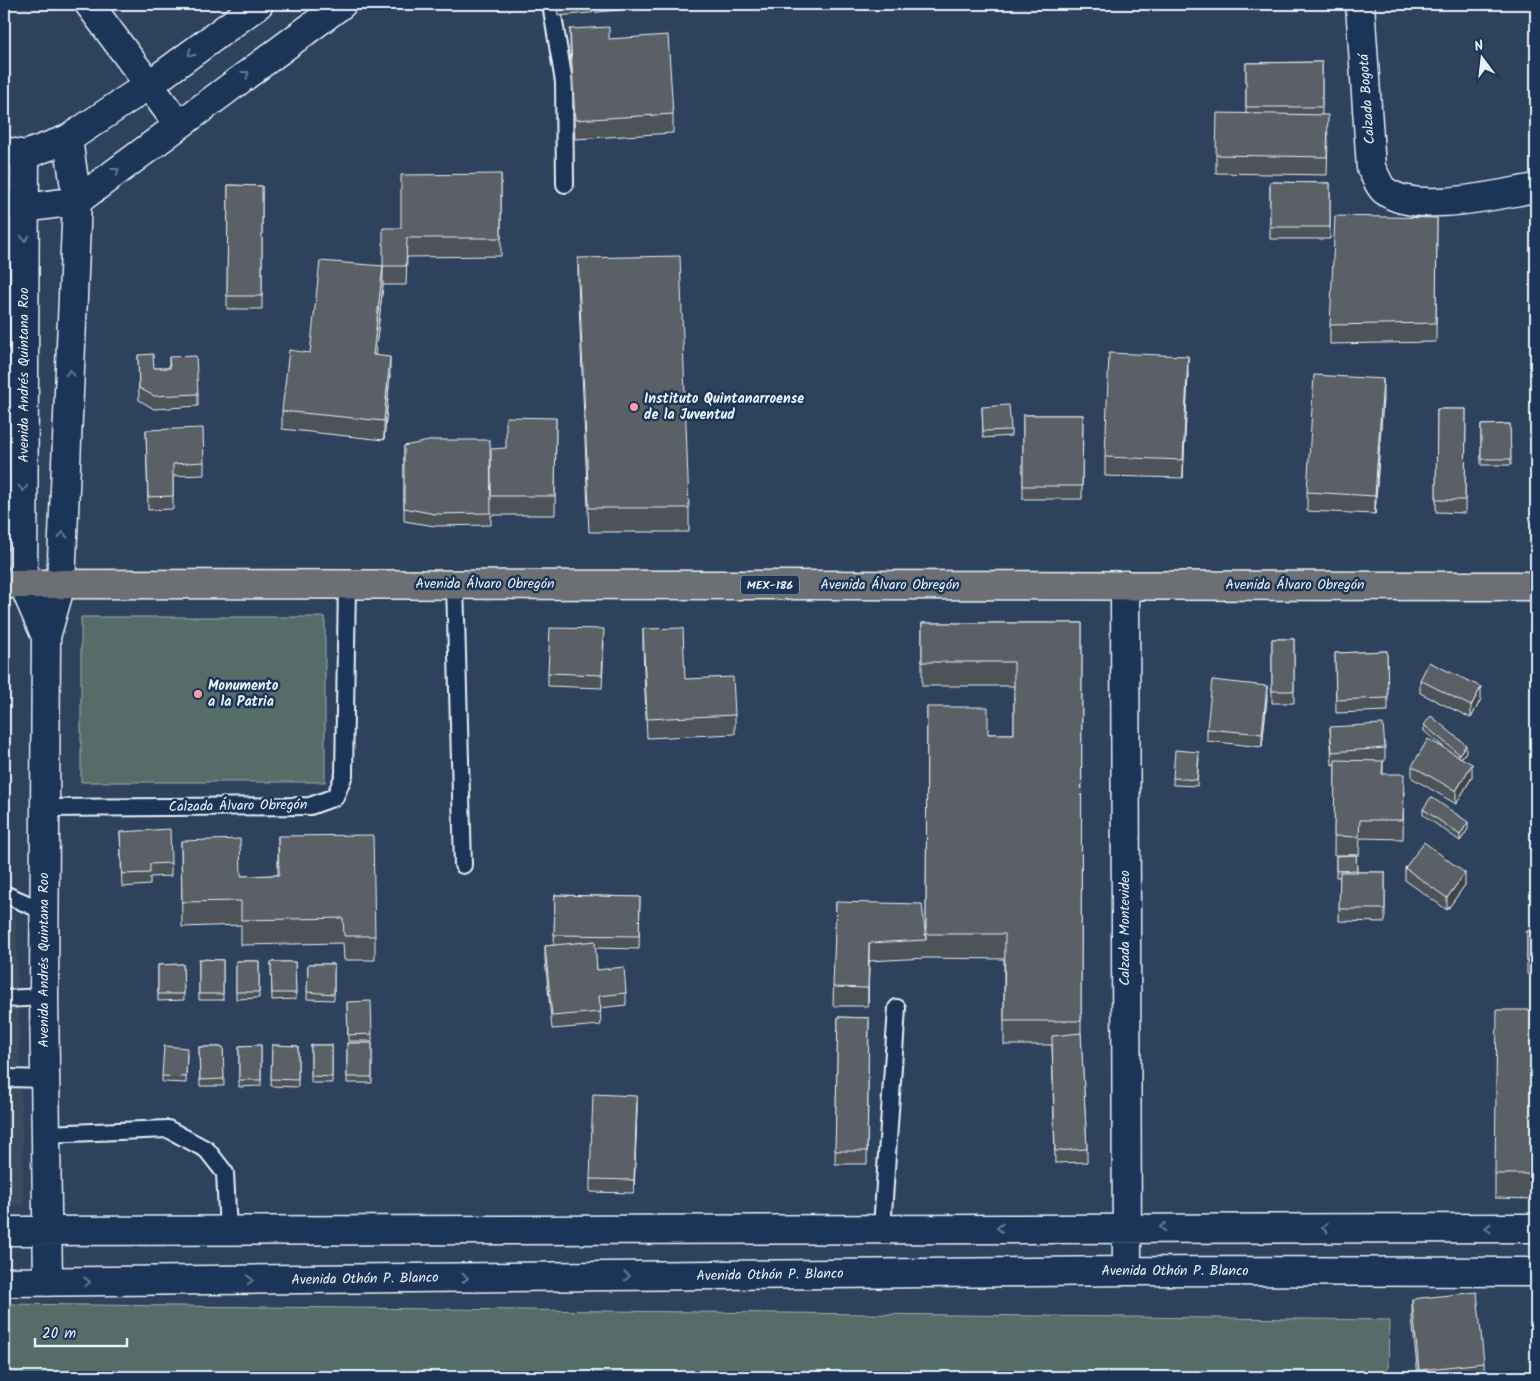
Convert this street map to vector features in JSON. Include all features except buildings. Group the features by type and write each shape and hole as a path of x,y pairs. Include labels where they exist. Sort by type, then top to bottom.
{"main road":[{"name":"Avenida Álvaro Obregón","path":"13,584 1536,586"}],"street":[{"path":"89,4 178,124"},
{"name":"Avenida Andrés Quintana Roo","path":"46,637 13,584 14,153 68,139 150,84 259,4"},
{"path":"14,206 77,200 342,4"},
{"name":"Calzada Bogotá","path":"1360,4 1371,168 1384,191 1410,202 1447,202 1536,188"},
{"name":"Avenida Andrés Quintana Roo","path":"48,1282 44,998 46,637 61,584 77,200 68,139"},
{"name":"Calzada Montevideo","path":"1125,585 1126,1227 1128,1271"},
{"path":"4,1231 1126,1227 1536,1228"},
{"name":"Avenida Othón P. Blanco","path":"4,1282 1128,1271 1536,1272"}],"lane":[{"path":"551,4 564,82 565,184"},
{"name":"Calzada Álvaro Obregón","path":"44,808 310,806 335,797 344,775 347,584"},
{"path":"455,584 463,865"},
{"path":"4,894 44,911"},
{"path":"4,999 44,998"},
{"path":"882,1228 897,1008"},
{"path":"4,1083 9,1078 45,1079"},
{"path":"45,1134 168,1129 207,1150 225,1173 228,1231"}],"shaded area":[{"path":"4,917 16,917 24,1205 4,1205"}],"green space":[{"path":"81,617 325,617 325,782 81,782"},
{"path":"4,1304 1389,1320 1388,1377 4,1377"}],"place":[{"name":"Instituto Quintanarroense de la Juventud","path":"634,407"},
{"name":"Monumento a la Patria","path":"198,694"}]}
